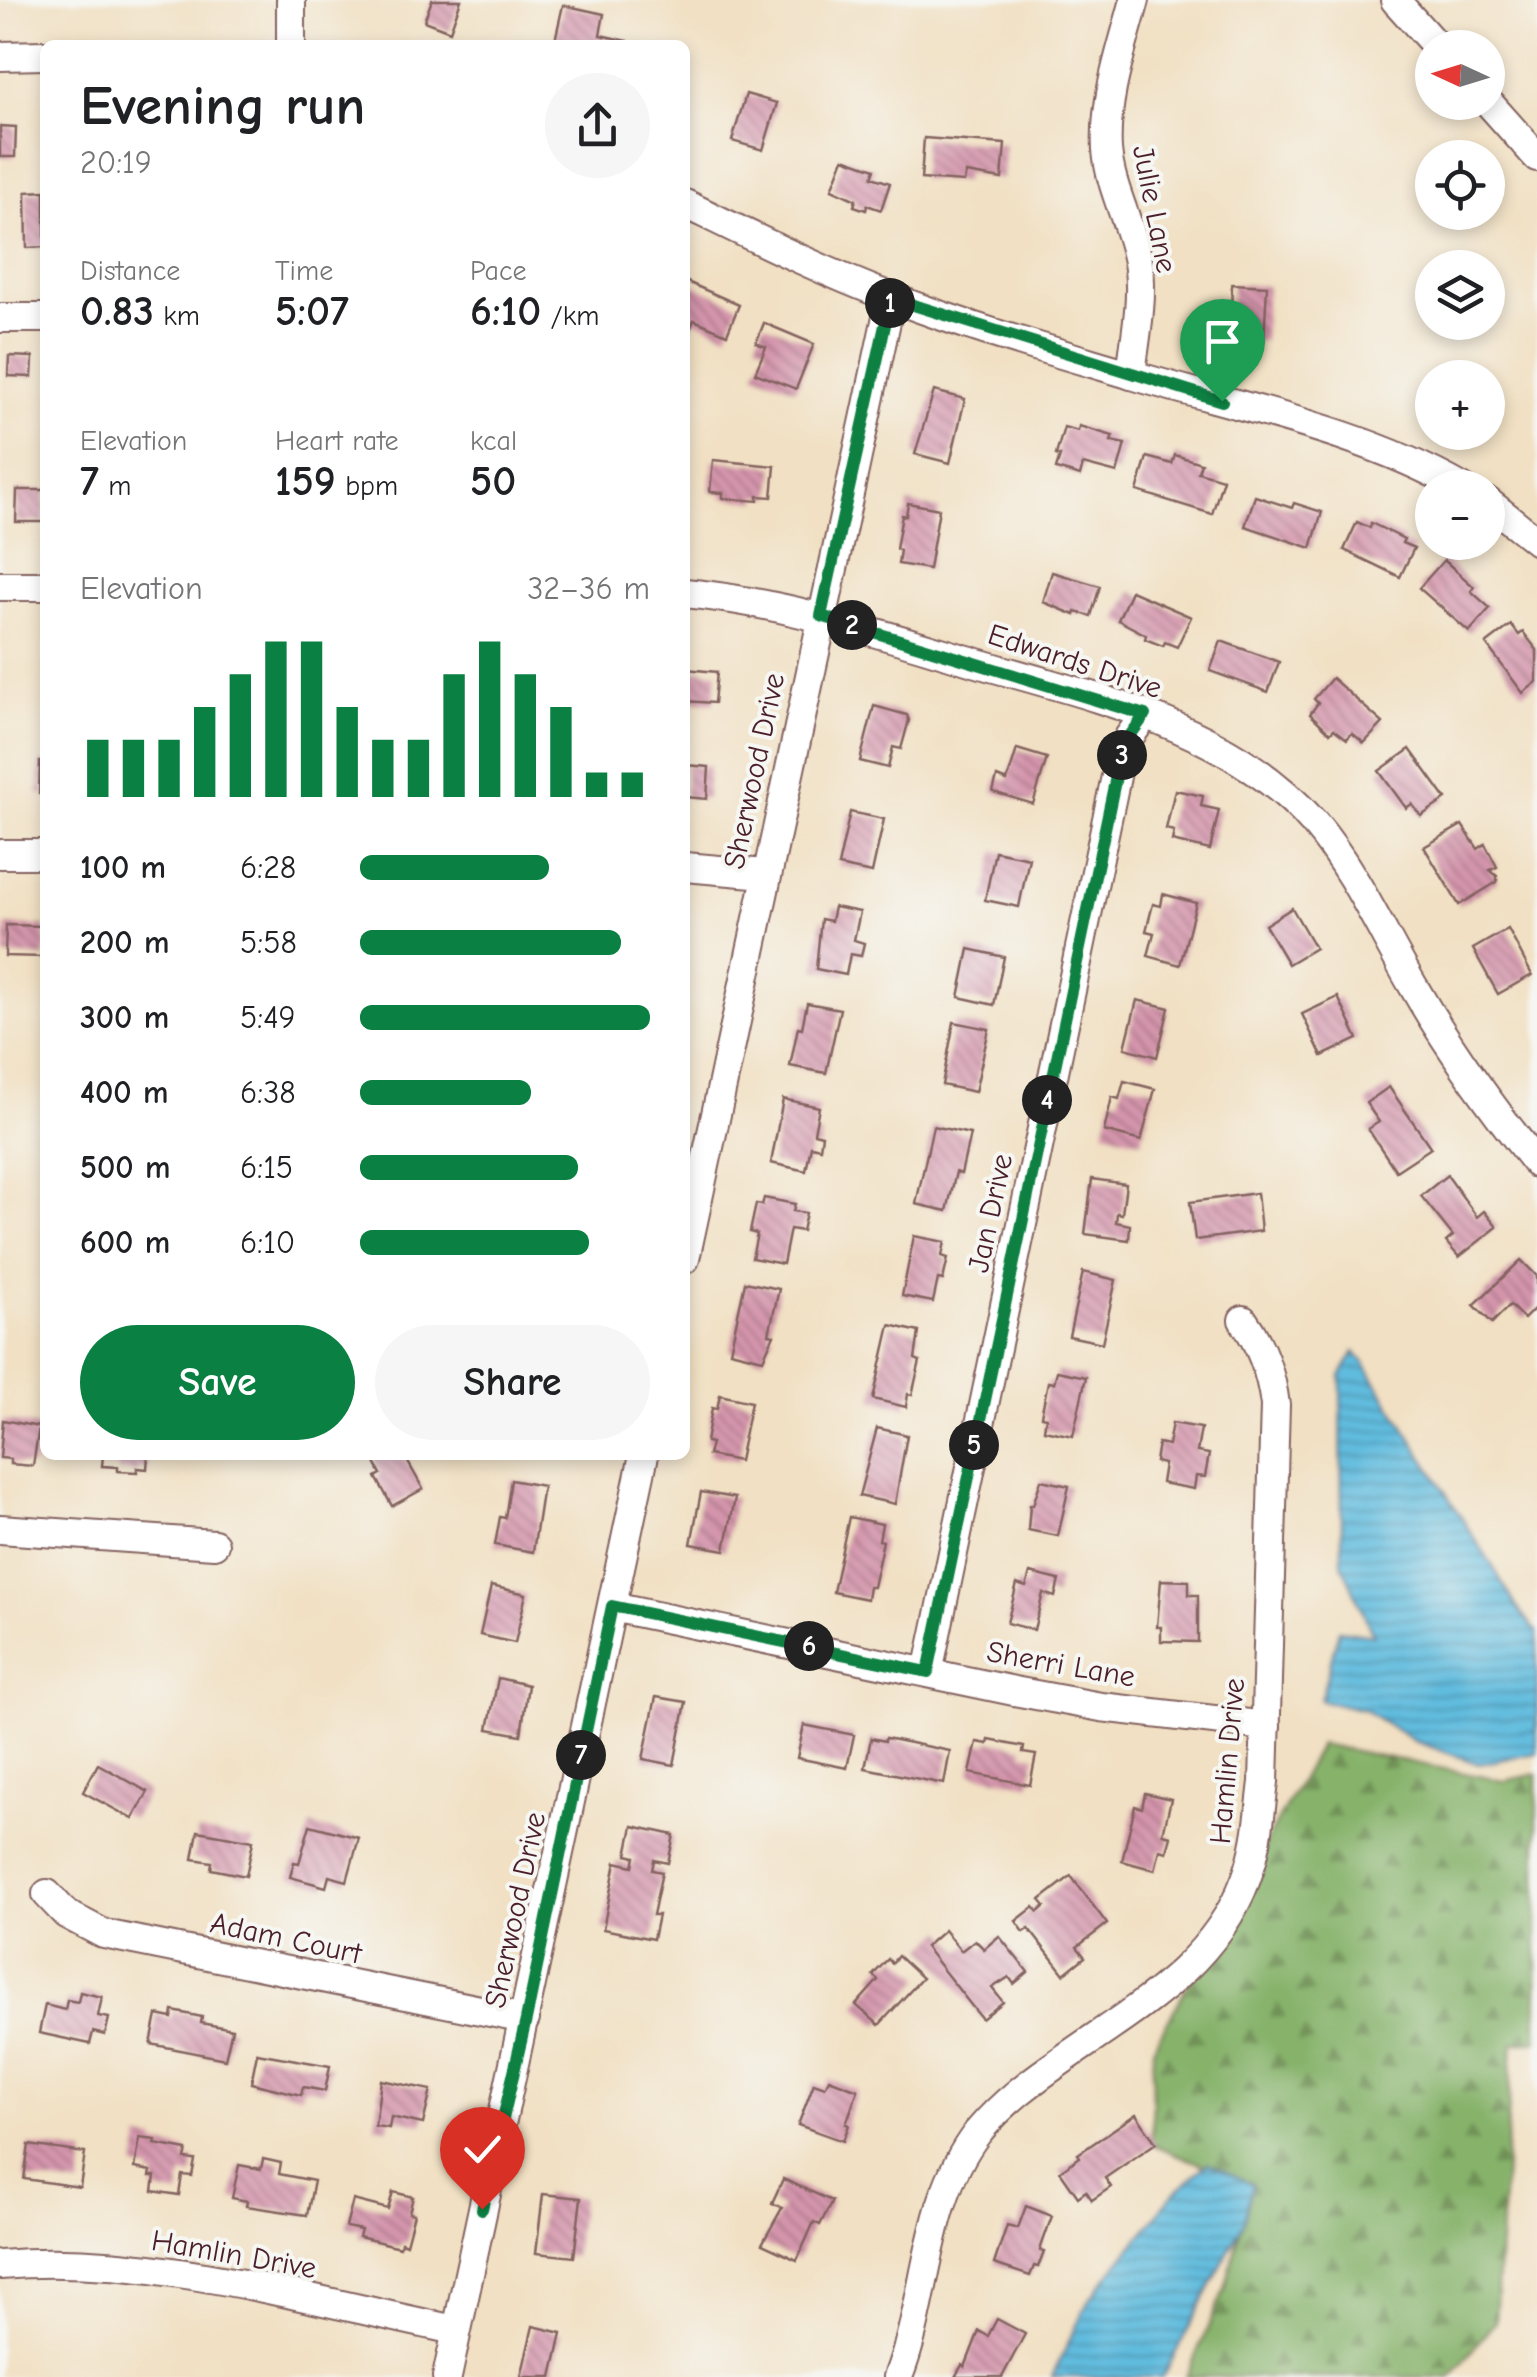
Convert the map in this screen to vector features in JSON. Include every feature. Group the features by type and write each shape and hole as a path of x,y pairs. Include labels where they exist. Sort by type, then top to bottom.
{"street":[{"path":"291,0 291,40"},
{"name":"Julie Lane","path":"1131,375 1140,276 1113,184 1108,149 1112,86 1135,0"},
{"path":"1395,0 1422,30"},
{"path":"0,56 40,55"},
{"path":"1504,120 1537,156"},
{"path":"690,206 808,264 891,298 1381,450 1430,470"},
{"name":"Sherwood Drive","path":"690,1212 698,1136 765,874 891,298"},
{"path":"0,318 40,318"},
{"path":"1505,516 1537,541"},
{"path":"0,586 40,586"},
{"name":"Edwards Drive","path":"690,594 821,616 1145,715 1194,736 1253,769 1286,794 1334,849 1425,1006 1537,1164"},
{"name":"Jan Drive","path":"928,1672 1119,762 1129,737 1145,715"},
{"path":"0,854 40,854"},
{"path":"690,866 765,874"},
{"name":"Hamlin Drive","path":"898,2377 908,2350 943,2199 976,2135 1028,2084 1192,1965 1234,1908 1248,1876 1257,1838 1266,1726 1275,1404 1271,1376 1261,1349 1243,1320"},
{"name":"Sherwood Drive","path":"446,2377 526,2020 643,1460"},
{"path":"0,1528 214,1544"},
{"name":"Sherri Lane","path":"612,1606 1102,1707 1266,1726"},
{"name":"Adam Court","path":"47,1894 66,1914 104,1934 526,2020"},
{"name":"Hamlin Drive","path":"0,2265 78,2263 183,2275 455,2330"}],"green space":[{"path":"1320,1744 1504,1781 1537,1774 1537,2041 1513,2043 1495,2322 1450,2377 1186,2377 1225,2289 1252,2185 1152,2144 1153,2048"}],"water":[{"path":"1355,1352 1512,1599 1537,1631 1537,1753 1479,1764 1414,1741 1364,1710 1320,1700 1339,1630 1373,1635 1342,1564 1341,1376"},
{"path":"1208,2163 1252,2184 1244,2222 1163,2377 1052,2377 1089,2300 1176,2191"}],"building":[{"path":"432,0 461,0 450,31 424,21"},
{"path":"563,5 604,14 600,35 623,40 555,40"},
{"path":"746,94 777,103 763,150 732,141"},
{"path":"0,126 16,127 15,157 0,157"},
{"path":"924,138 1005,144 1002,179 966,173 964,182 921,179"},
{"path":"844,158 875,169 872,177 890,183 881,210 854,206 856,200 832,189"},
{"path":"40,191 40,247 27,248 26,192"},
{"path":"690,283 739,305 727,334 694,320 690,330"},
{"path":"1232,284 1267,286 1264,341 1230,339"},
{"path":"764,323 814,344 796,389 755,373 766,347 756,343"},
{"path":"9,356 33,357 32,377 8,376"},
{"path":"934,391 965,399 950,463 915,454"},
{"path":"1079,426 1113,436 1111,441 1125,444 1117,473 1083,464 1080,476 1056,469 1064,427 1078,431"},
{"path":"1175,455 1201,463 1198,472 1223,479 1212,514 1137,491 1147,457 1172,464"},
{"path":"713,460 775,466 772,497 758,496 758,501 723,498 723,493 710,492"},
{"path":"17,490 40,490 40,522 16,522"},
{"path":"1255,496 1292,508 1294,503 1322,512 1311,548 1245,526"},
{"path":"908,503 939,509 929,569 898,564 900,550 896,549"},
{"path":"1357,522 1370,528 1371,523 1414,548 1400,577 1344,550"},
{"path":"1444,560 1490,608 1469,632 1419,588"},
{"path":"1052,572 1100,586 1091,616 1076,612 1075,615 1043,602"},
{"path":"1131,591 1191,617 1177,647 1145,639 1146,635 1118,620"},
{"path":"1511,625 1519,635 1523,632 1537,650 1537,682 1523,693 1486,644"},
{"path":"1221,641 1279,662 1268,692 1210,671"},
{"path":"690,669 717,672 714,703 690,701"},
{"path":"1332,678 1383,723 1364,743 1352,733 1347,739 1334,729 1330,733 1310,714 1318,703 1314,699"},
{"path":"874,706 907,715 909,720 901,749 893,747 888,768 860,761"},
{"path":"1017,749 1047,758 1033,804 993,792 997,777 1007,781"},
{"path":"1410,749 1446,799 1421,816 1412,804 1406,808 1379,771"},
{"path":"690,765 709,767 707,799 690,797"},
{"path":"1175,790 1203,796 1201,806 1219,810 1210,850 1172,841 1174,831 1166,829"},
{"path":"850,812 884,819 872,873 838,866"},
{"path":"1462,825 1478,849 1485,844 1497,867 1490,870 1497,876 1497,882 1459,905 1424,847"},
{"path":"995,851 1029,858 1019,907 985,900"},
{"path":"1163,894 1196,903 1180,965 1148,956 1154,933 1146,931 1153,904 1161,906"},
{"path":"834,907 860,912 854,940 864,943 861,956 850,954 846,975 816,969 821,919 831,921"},
{"path":"1292,908 1315,948 1288,964 1265,925"},
{"path":"6,925 40,926 40,957 5,956"},
{"path":"1508,929 1532,975 1498,994 1473,949"},
{"path":"969,949 1004,957 994,1005 959,997"},
{"path":"1338,997 1358,1039 1322,1056 1302,1014"},
{"path":"1137,1000 1169,1008 1157,1057 1125,1048"},
{"path":"807,1003 840,1009 826,1073 790,1066"},
{"path":"954,1022 989,1029 975,1092 942,1085"},
{"path":"1124,1081 1155,1089 1141,1141 1104,1131 1112,1097 1119,1099"},
{"path":"1389,1087 1431,1148 1396,1171 1368,1129 1379,1122 1366,1103"},
{"path":"783,1099 819,1107 814,1133 822,1135 820,1148 811,1146 806,1171 771,1163"},
{"path":"933,1126 970,1134 947,1211 916,1204"},
{"path":"1447,1175 1477,1217 1484,1211 1497,1227 1459,1257 1446,1242 1453,1236 1421,1196"},
{"path":"1092,1179 1126,1184 1122,1214 1117,1213 1116,1222 1130,1225 1129,1240 1085,1234"},
{"path":"1257,1193 1261,1231 1195,1240 1190,1202"},
{"path":"764,1198 795,1204 793,1211 806,1213 802,1231 790,1229 783,1264 752,1258 757,1234 750,1232 756,1204 762,1205"},
{"path":"914,1236 945,1242 942,1256 948,1258 933,1302 902,1296"},
{"path":"1521,1260 1537,1276 1537,1306 1524,1319 1510,1305 1492,1323 1474,1305"},
{"path":"1083,1272 1116,1280 1102,1343 1069,1336"},
{"path":"745,1282 779,1289 769,1334 774,1335 763,1359 730,1351"},
{"path":"890,1325 919,1332 915,1359 920,1361 906,1407 873,1399"},
{"path":"1057,1371 1086,1377 1073,1436 1044,1430 1046,1417 1041,1416 1048,1382 1054,1383"},
{"path":"720,1395 751,1402 739,1461 708,1455 711,1443 706,1442 712,1408 717,1409"},
{"path":"3,1420 39,1427 33,1466 10,1464 10,1459 0,1458"},
{"path":"1172,1423 1201,1428 1197,1452 1209,1454 1205,1477 1196,1476 1194,1489 1161,1483 1164,1464 1155,1462 1158,1443 1168,1445"},
{"path":"877,1428 907,1435 895,1504 859,1496"},
{"path":"103,1460 148,1460 147,1469 137,1468 137,1472 102,1466"},
{"path":"374,1460 407,1460 423,1489 392,1506 376,1477 381,1474"},
{"path":"511,1480 543,1486 533,1552 495,1545 500,1517 505,1518"},
{"path":"1041,1480 1069,1486 1058,1536 1028,1530 1030,1505"},
{"path":"701,1492 735,1498 725,1550 691,1544"},
{"path":"849,1517 882,1524 879,1540 883,1541 867,1599 833,1592"},
{"path":"1030,1573 1059,1580 1055,1597 1043,1593 1034,1630 1007,1623 1017,1584 1026,1587"},
{"path":"1161,1580 1189,1581 1189,1595 1198,1595 1198,1642 1161,1641 1161,1627 1157,1627"},
{"path":"491,1586 526,1594 515,1643 480,1635"},
{"path":"498,1678 528,1685 521,1735 488,1729"},
{"path":"656,1697 686,1702 674,1765 643,1759"},
{"path":"804,1725 854,1735 847,1768 797,1758"},
{"path":"871,1738 950,1751 944,1784 865,1768"},
{"path":"989,1740 1024,1747 1023,1753 1036,1755 1030,1785 970,1773 977,1742 988,1744"},
{"path":"98,1764 148,1792 133,1819 83,1792"},
{"path":"1145,1793 1171,1799 1163,1834 1171,1836 1167,1852 1160,1850 1155,1870 1122,1861 1135,1806 1142,1808"},
{"path":"310,1825 359,1838 347,1881 329,1876 326,1887 290,1877 294,1862 299,1863"},
{"path":"633,1826 674,1835 668,1863 654,1860 652,1870 662,1872 653,1915 658,1915 653,1939 603,1929 616,1862 633,1866 635,1857 627,1855"},
{"path":"198,1831 253,1841 246,1876 211,1869 212,1862 193,1859"},
{"path":"1071,1876 1107,1924 1077,1947 1085,1957 1064,1974 1029,1929 1024,1932 1016,1921 1034,1907 1038,1912 1045,1906 1040,1900"},
{"path":"944,1930 961,1951 975,1940 984,1949 999,1936 1028,1972 1014,1984 1009,1977 992,1988 1003,2002 982,2019 925,1947"},
{"path":"898,1956 922,1978 879,2025 856,2005 878,1980 873,1975 888,1959 892,1963"},
{"path":"80,1992 102,1997 98,2016 109,2018 105,2035 93,2032 90,2044 39,2033 45,2005 65,2010 67,2000 78,2002"},
{"path":"173,2011 202,2017 201,2023 232,2029 225,2059 151,2044 157,2015 172,2018"},
{"path":"257,2053 330,2066 325,2091 303,2087 301,2095 251,2083"},
{"path":"829,2079 858,2090 843,2141 798,2125 814,2083 825,2087"},
{"path":"381,2080 431,2090 423,2124 391,2117 389,2128 375,2126"},
{"path":"1136,2114 1156,2143 1105,2178 1111,2187 1092,2200 1086,2191 1078,2197 1060,2171"},
{"path":"140,2138 187,2150 185,2159 195,2160 192,2176 182,2175 179,2195 153,2191 155,2176 150,2176 151,2171 135,2168"},
{"path":"29,2145 85,2153 80,2187 24,2179"},
{"path":"263,2159 281,2163 279,2174 314,2181 307,2215 246,2206 247,2201 232,2198 239,2165 261,2169"},
{"path":"783,2179 832,2201 820,2225 814,2222 797,2260 762,2244 782,2208 772,2203"},
{"path":"393,2192 413,2197 409,2213 414,2214 406,2244 401,2242 400,2247 359,2237 361,2230 346,2227 353,2200 388,2209"},
{"path":"543,2194 581,2198 574,2257 536,2253"},
{"path":"1026,2206 1052,2216 1040,2250 1044,2251 1030,2276 994,2264 1007,2225 1018,2228"},
{"path":"997,2319 1025,2334 1002,2377 955,2377 962,2365 965,2367 979,2331 988,2336"},
{"path":"533,2326 562,2333 552,2377 521,2377"}],"route":[{"path":"482,2209 526,2020 612,1606 928,1672 1119,762 1129,737 1145,715 821,616 891,298 1222,401"}]}
